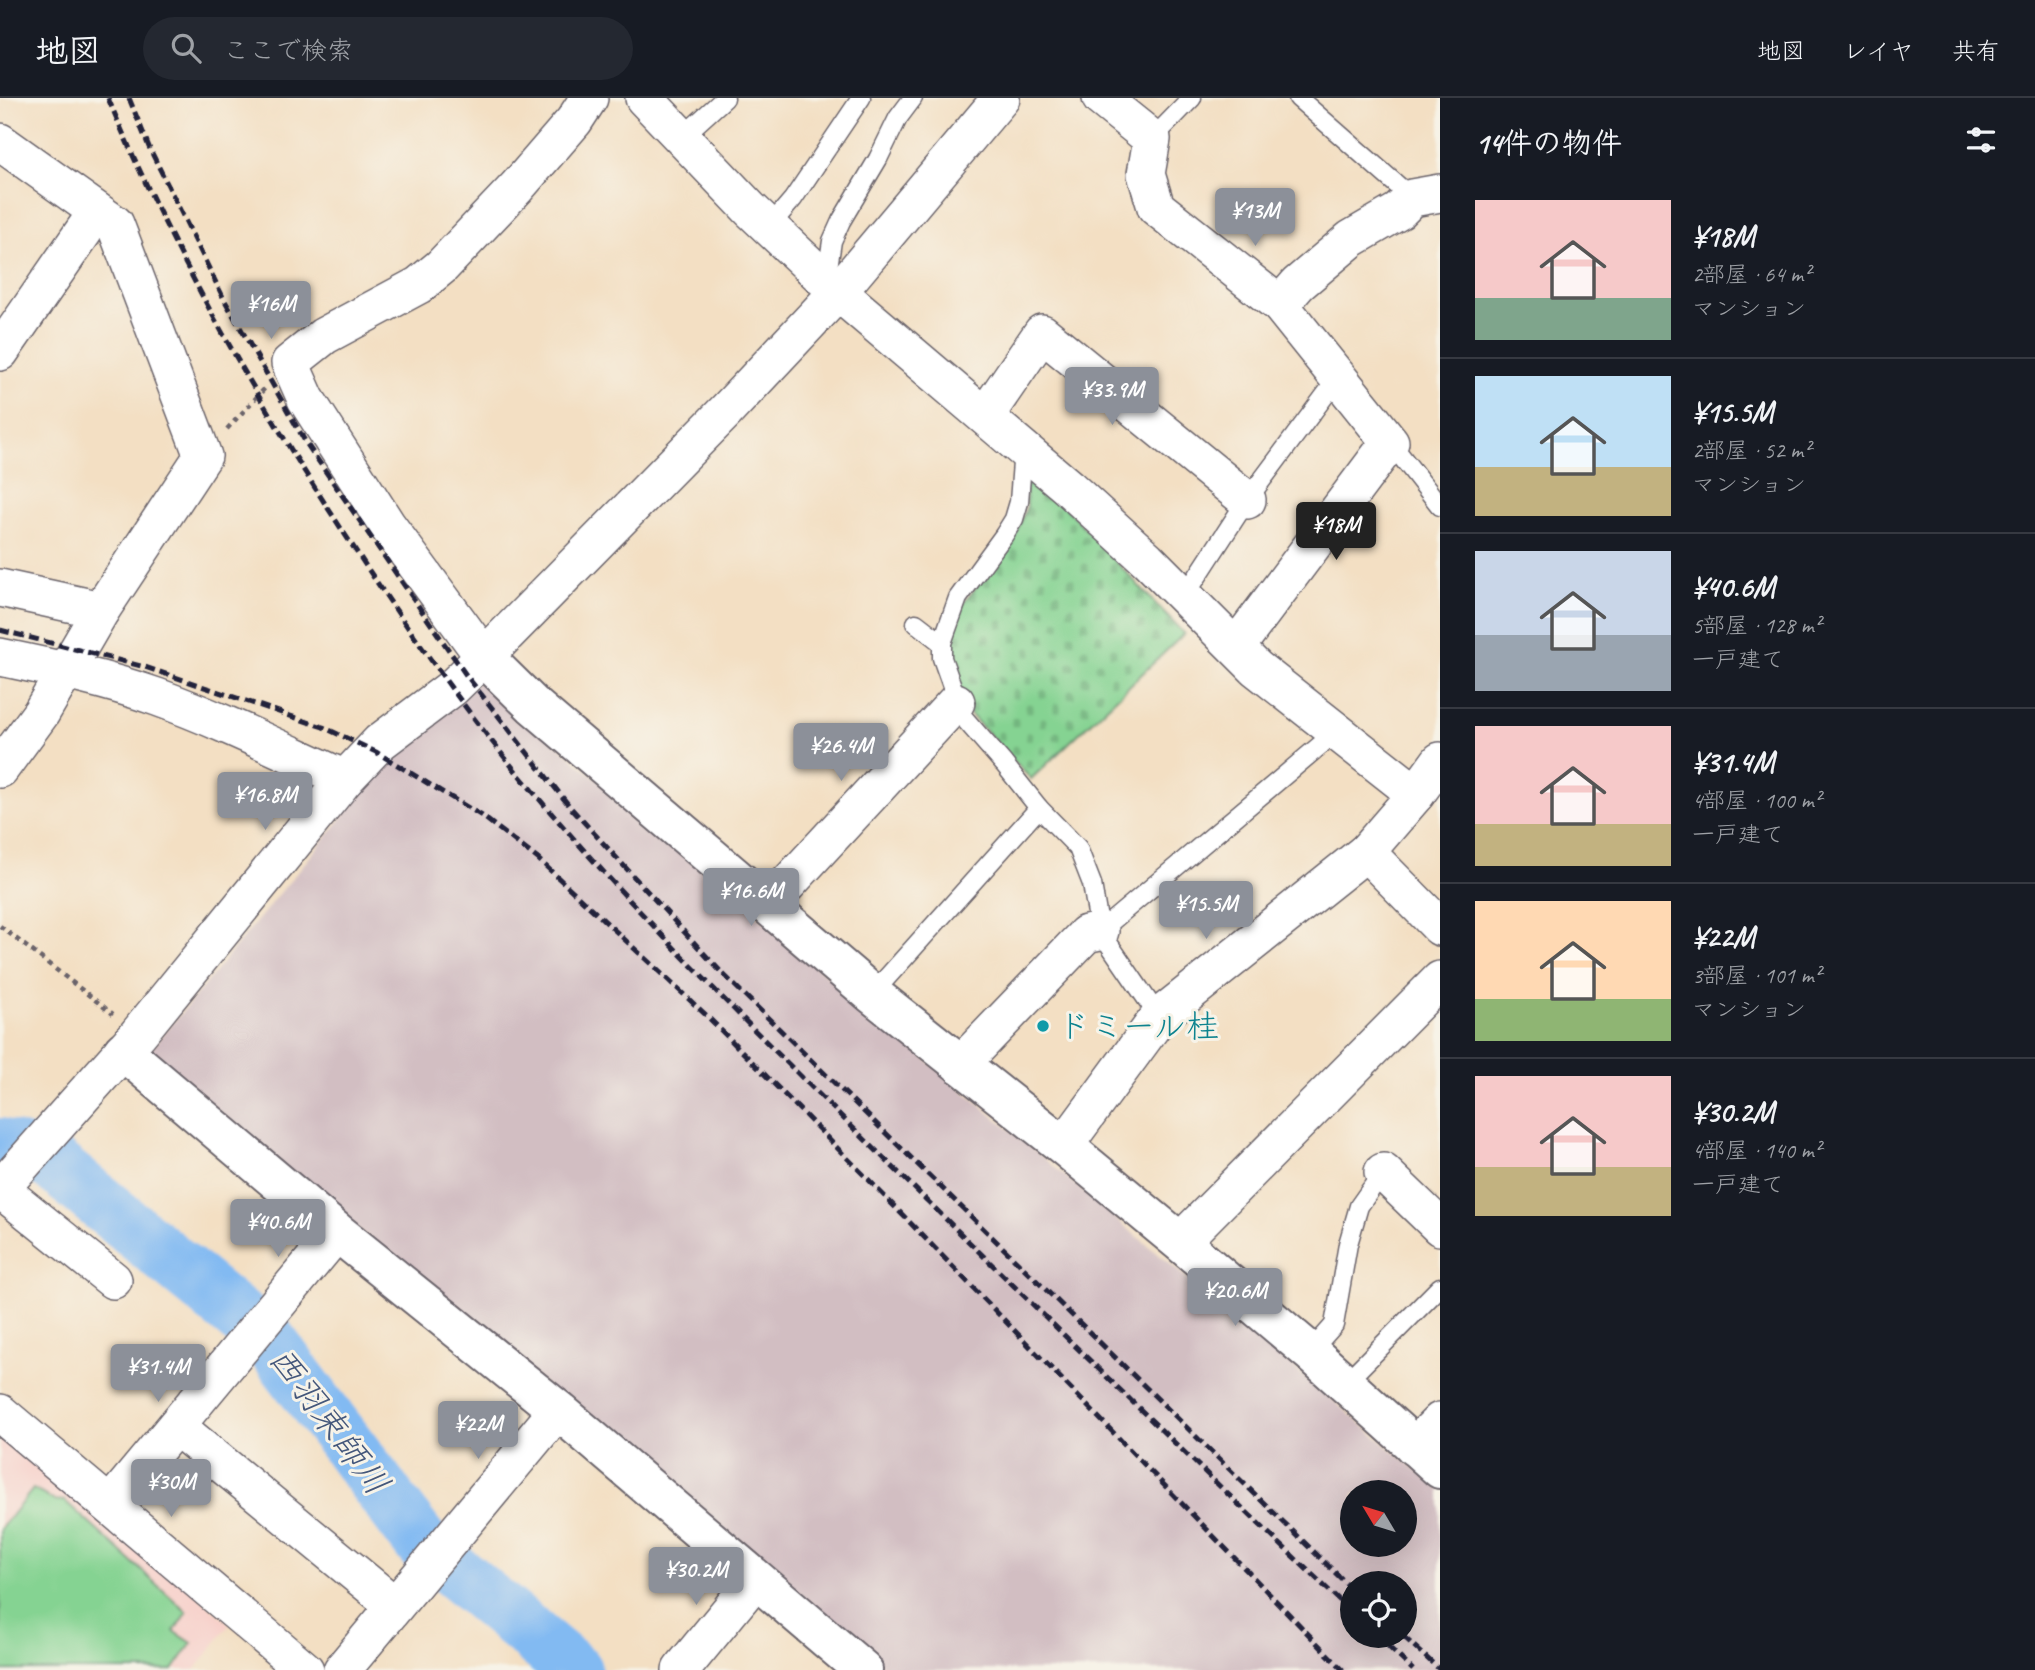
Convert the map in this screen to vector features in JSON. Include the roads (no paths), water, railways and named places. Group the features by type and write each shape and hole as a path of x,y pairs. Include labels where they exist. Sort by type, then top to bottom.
{"street":[{"path":"589,98 574,121 517,187 441,267 419,285 324,336 290,363 306,399 387,525 484,657 533,705 872,994 1064,1146 1310,1352 1344,1384 1434,1437"},
{"path":"644,98 769,227 832,287 1023,448 1147,559 1256,668 1416,794"},
{"path":"113,1280 4,1184 131,1043 345,779 380,742 452,688 726,411 832,287 1001,98"},
{"path":"1101,98 1152,139 1146,174 1156,207 1279,305 1390,442 1236,648"},
{"path":"0,142 115,225 203,456 101,610 41,713 0,769"},
{"path":"1279,305 1298,284 1351,239 1426,196"},
{"path":"0,352 97,212"},
{"path":"985,416 1042,333 1248,500"},
{"path":"0,588 101,610"},
{"path":"0,657 66,670 156,697 345,779"},
{"path":"769,904 956,702"},
{"path":"1064,1146 1159,1017 1366,852 1416,794 1440,761"},
{"path":"1366,852 1440,927"},
{"path":"960,1065 1086,934 1100,931"},
{"path":"1180,1242 1440,980"},
{"path":"131,1043 337,1232 558,1410 863,1670"},
{"path":"1383,1172 1440,1227"},
{"path":"110,1505 337,1232"},
{"path":"342,1670 558,1410"},
{"path":"0,1413 305,1670"},
{"path":"177,1427 394,1605"},
{"path":"681,1670 755,1580"}],"lane":[{"path":"682,137 725,98"},
{"path":"769,227 793,199 861,98"},
{"path":"832,287 832,241 898,118 913,98"},
{"path":"1152,139 1192,98"},
{"path":"1298,98 1426,196"},
{"path":"1184,597 1248,500 1338,378"},
{"path":"1390,442 1440,506"},
{"path":"1023,448 1019,502 1014,519 957,598 942,643 942,658 963,717 1039,808 1078,848 1092,884 1100,931 1159,1017"},
{"path":"916,622 942,643"},
{"path":"1100,931 1336,732"},
{"path":"872,994 1039,808"},
{"path":"1310,1352 1334,1325 1348,1244 1359,1206 1383,1172"},
{"path":"1344,1384 1440,1287"}],"waterway":[{"name":"西羽束師川","path":"0,1146 49,1161 269,1341 423,1545 574,1670"}],"railway":[{"path":"108,98 189,270 218,326 282,435 411,631 474,719 519,775 624,894 734,1009 1106,1377 1340,1601"},
{"path":"129,98 149,147 224,299 306,443 466,675 571,808 721,972 1340,1577"},
{"path":"0,630 145,667 323,727 376,752 482,816 538,859 707,1016 1343,1670"},
{"path":"1390,1648 1413,1670"},
{"path":"1416,1648 1440,1670"}],"place":[{"name":"ドミール桂","path":"1043,1026"}]}
